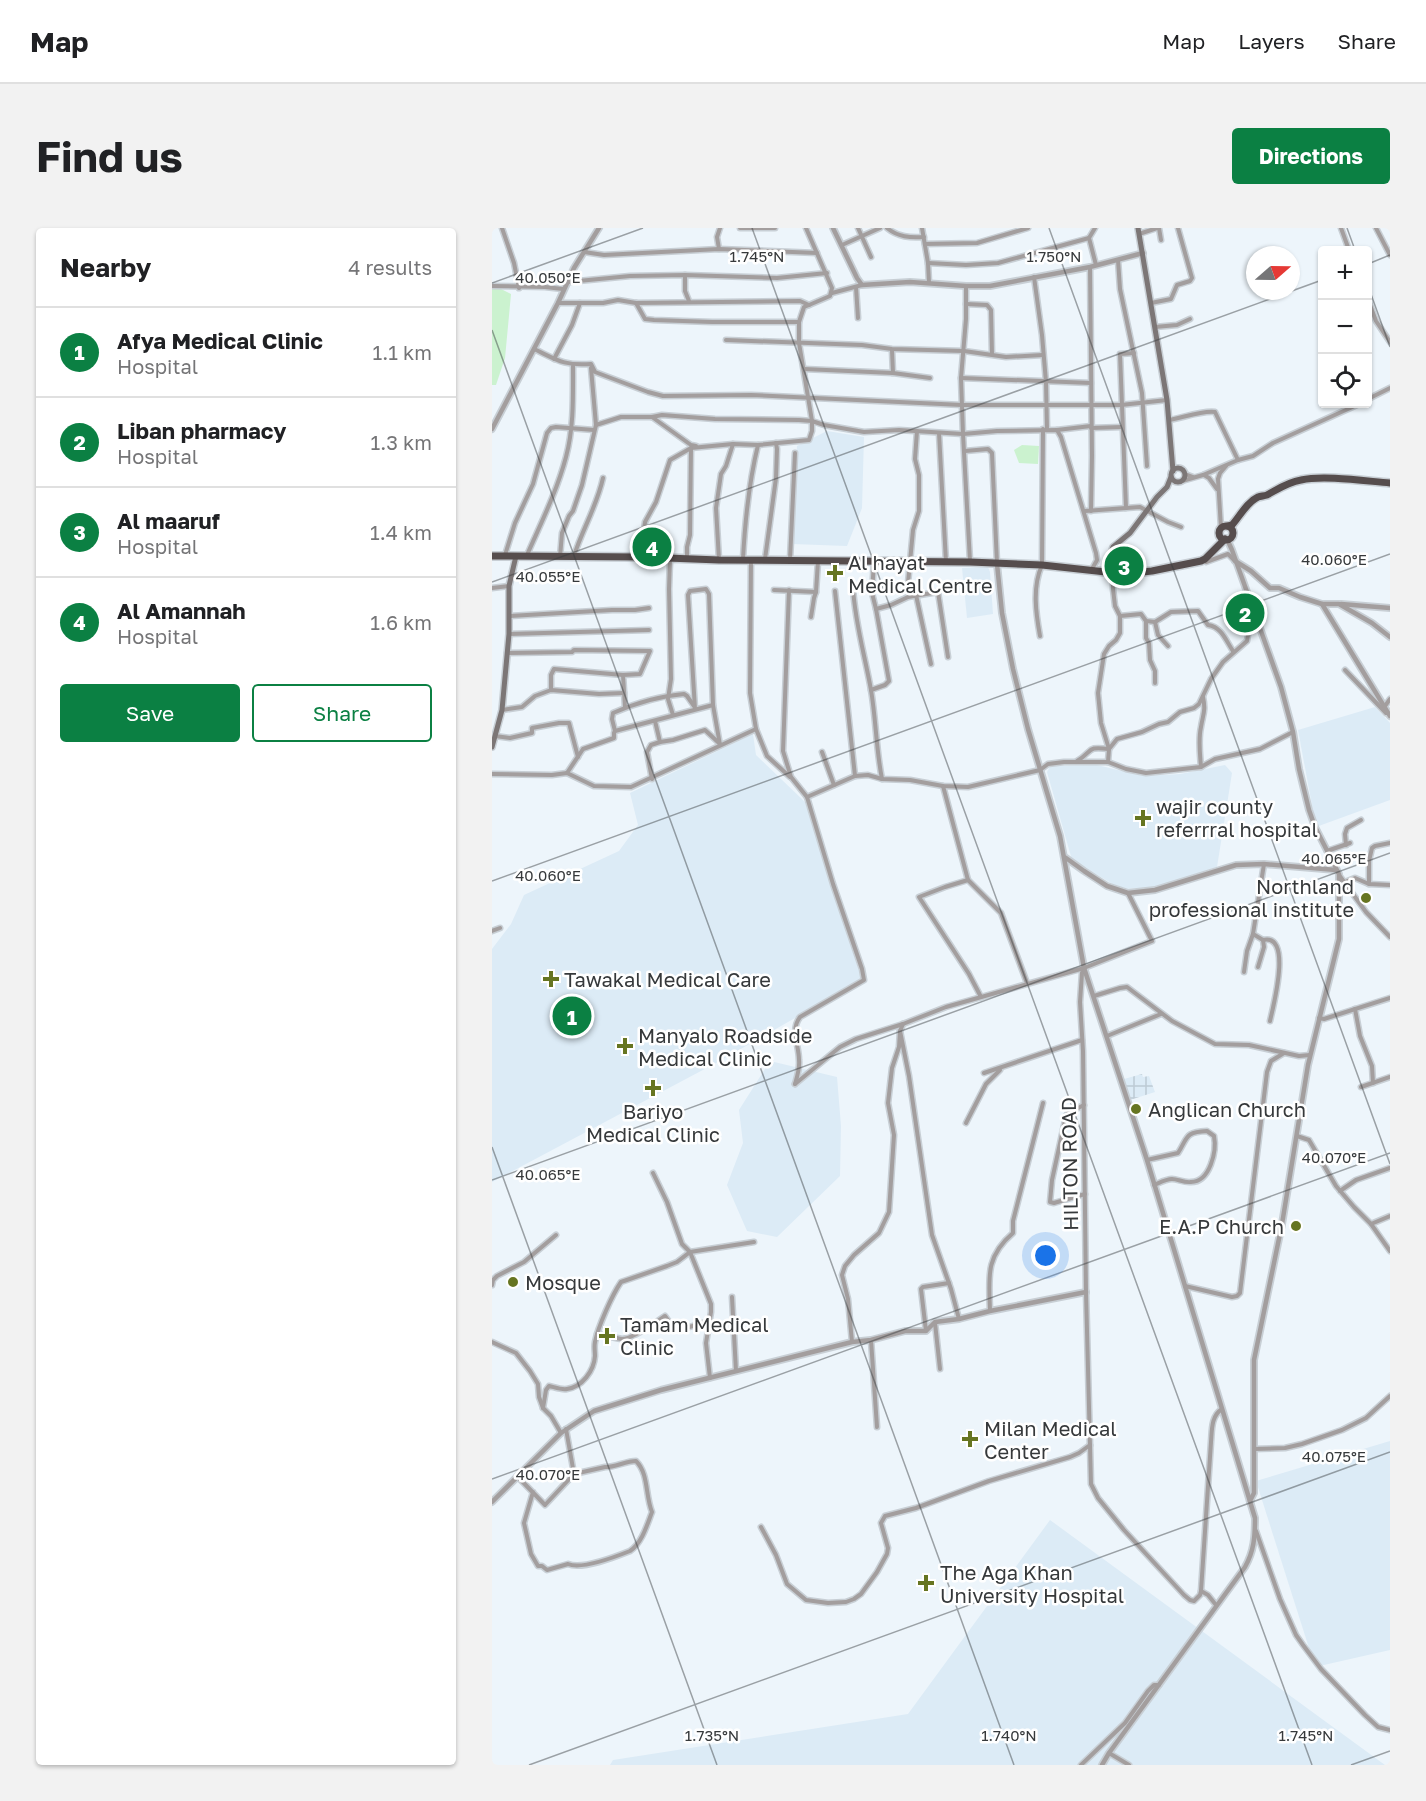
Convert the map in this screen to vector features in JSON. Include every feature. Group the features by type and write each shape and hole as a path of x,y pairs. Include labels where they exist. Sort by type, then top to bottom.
{"highway":[{"path":"492,556 970,562 1042,565 1109,573 1152,571 1205,559 1251,502 1277,488 1301,480 1327,479 1390,483"}],"main road":[{"path":"1138,231 1167,400 1172,474 1180,482"},
{"path":"1172,457 1183,472"},
{"path":"1109,573 1113,547 1130,533 1167,487 1177,468 1183,472"},
{"path":"1180,482 1183,472"},
{"path":"1167,487 1180,482"},
{"path":"492,747 502,710 509,634 509,586 516,556"}],"street":[{"path":"502,228 514,263 519,288"},
{"path":"492,429 558,303 563,289 599,228"},
{"path":"719,249 717,237 720,228"},
{"path":"740,228 775,228"},
{"path":"806,228 827,273 832,293"},
{"path":"833,228 862,285"},
{"path":"858,228 871,257"},
{"path":"842,245 880,228"},
{"path":"887,228 909,238 924,237"},
{"path":"922,228 929,283"},
{"path":"925,244 977,243 1028,228"},
{"path":"928,263 966,265 998,263 1089,238 1095,228"},
{"path":"1138,231 1158,228 1161,240"},
{"path":"1151,303 1171,299 1177,285 1192,278 1178,228"},
{"path":"1341,228 1348,246"},
{"path":"1376,228 1390,255"},
{"path":"1089,238 1096,265"},
{"path":"584,252 604,255 719,249 817,253"},
{"path":"641,557 645,522 656,502 670,460 691,448 809,440 812,421 799,342 799,321 804,307 832,293 862,285 910,282 966,286 1008,284 1143,253"},
{"path":"1118,260 1120,289 1134,352 1142,403 1147,466"},
{"path":"1089,267 1091,511"},
{"path":"567,282 685,274 777,278 827,273"},
{"path":"685,274 685,291 689,301"},
{"path":"1034,277 1046,382 1042,565 1039,572 1036,604 1040,636"},
{"path":"492,286 563,289"},
{"path":"966,286 961,378 970,562"},
{"path":"856,287 858,318"},
{"path":"558,303 603,303 618,300 636,303 800,301 809,305"},
{"path":"554,359 572,325 580,303"},
{"path":"636,303 645,319 654,320 799,321"},
{"path":"966,304 987,305 991,310 992,354"},
{"path":"1372,310 1390,342"},
{"path":"1155,327 1177,325 1190,319"},
{"path":"726,340 964,351 1006,357 1043,356"},
{"path":"534,349 573,366 591,364"},
{"path":"892,349 893,373"},
{"path":"1126,508 1120,354 1134,352"},
{"path":"591,364 595,372 663,396 751,395 962,405 1121,405 1167,400"},
{"path":"560,557 562,533 582,485 595,428 591,364"},
{"path":"527,556 567,455 574,391 573,366"},
{"path":"804,369 893,373 930,378"},
{"path":"961,378 1091,383"},
{"path":"1372,397 1390,388"},
{"path":"1180,482 1253,456 1273,443 1350,408"},
{"path":"1169,420 1215,412 1238,460"},
{"path":"505,556 515,523 533,484 547,433 551,428 595,428 621,417 662,415 715,419 812,421 864,432 917,431 963,434 1122,427"},
{"path":"652,417 691,446 701,447"},
{"path":"1057,430 1085,512 1096,553 1097,560 1092,571"},
{"path":"917,431 915,459 919,476 919,511 913,528 908,583 914,596 932,664"},
{"path":"939,433 946,563"},
{"path":"765,559 776,478 776,442"},
{"path":"719,560 716,508 721,474 734,444"},
{"path":"742,560 746,518 758,445"},
{"path":"687,560 690,535 691,448"},
{"path":"965,451 988,449 992,453 997,564 1002,613 1013,669 1065,857 1084,968 1147,1160 1255,1518 1255,1541 1250,1557 1238,1577 1102,1765"},
{"path":"790,560 795,453"},
{"path":"1227,465 1218,479 1221,513 1235,561 1281,687 1309,810 1338,872 1366,912 1390,937"},
{"path":"1183,472 1194,478"},
{"path":"1203,475 1209,478 1218,490"},
{"path":"574,557 600,493 603,478"},
{"path":"1085,512 1140,507 1181,527"},
{"path":"1205,559 1206,562 1228,554 1270,588 1279,588 1322,604 1390,608"},
{"path":"670,558 670,696 668,699 674,716"},
{"path":"751,560 750,693 756,729 767,756 791,777 807,797 864,980 800,1017 797,1021 795,1032 800,1061 795,1084 840,1047 856,1039 946,1007 1084,968 1152,941 1128,893"},
{"path":"811,617 816,592 818,561"},
{"path":"871,690 889,681 872,593 874,561"},
{"path":"1108,762 1109,749 1101,723 1098,693 1104,654 1120,633 1120,616 1115,606 1109,573"},
{"path":"492,588 509,586"},
{"path":"853,588 857,623 871,690 875,737 882,778"},
{"path":"695,709 688,595 690,591 706,589 709,594 713,705 720,745"},
{"path":"774,590 816,592"},
{"path":"789,590 783,751 791,777"},
{"path":"835,591 855,776"},
{"path":"876,609 914,596 938,592 948,657"},
{"path":"1322,604 1390,716"},
{"path":"1339,604 1372,623 1390,637"},
{"path":"510,616 649,608"},
{"path":"1146,621 1155,622 1171,612 1198,611 1208,625 1220,629 1233,651"},
{"path":"1120,616 1141,614 1146,621 1146,638 1149,642 1150,660 1155,671 1155,683"},
{"path":"1109,749 1117,739 1168,722 1180,712 1194,708 1202,700 1211,679 1223,662 1247,641 1250,623 1255,614"},
{"path":"1155,622 1158,635 1168,646"},
{"path":"509,634 648,630"},
{"path":"507,653 572,652 574,650 650,651 640,674 623,675 554,669 551,675 551,690"},
{"path":"1346,670 1390,716"},
{"path":"623,675 625,707"},
{"path":"502,710 522,707 535,696 551,690 624,693"},
{"path":"567,773 583,749 614,738 613,712 625,707 684,694 695,709"},
{"path":"1201,767 1199,747 1205,708 1203,697"},
{"path":"1385,706 1390,699"},
{"path":"615,731 713,705"},
{"path":"655,721 660,742"},
{"path":"495,736 510,738 532,733 532,728 569,723 578,757"},
{"path":"492,774 567,773 590,785 632,787 756,729"},
{"path":"652,779 647,752 651,745 705,730 720,745"},
{"path":"807,797 855,776 868,775 943,786 968,787 1040,770 1048,764 1108,762 1146,773 1201,767 1215,759 1260,749 1293,732"},
{"path":"1076,762 1094,747 1109,749"},
{"path":"822,752 834,784"},
{"path":"943,786 968,880 1001,913 1027,983"},
{"path":"1327,851 1348,844 1345,834 1347,828 1361,820"},
{"path":"1369,884 1372,848 1390,843"},
{"path":"1065,857 1107,886 1128,893 1155,890 1236,865 1264,864 1338,872"},
{"path":"1244,972 1247,951 1253,934 1264,864"},
{"path":"1250,1502 1254,1493 1254,1360 1282,1224 1310,1055 1339,939 1338,872"},
{"path":"1345,882 1355,878 1369,884 1390,885"},
{"path":"968,880 945,886 919,897 969,974 981,997"},
{"path":"492,931 500,928"},
{"path":"1385,931 1390,929"},
{"path":"1253,934 1263,940 1267,938 1272,941 1279,951 1279,978 1270,1021"},
{"path":"1258,967 1264,947 1263,940"},
{"name":"HILTON ROAD","path":"1084,968 1080,996 1091,1484 1098,1498 1124,1530 1184,1595 1194,1601 1200,1595 1200,1591"},
{"path":"1094,996 1127,987 1184,1028 1215,1044 1249,1045 1299,1056 1310,1055"},
{"path":"1318,1018 1354,1010 1390,998"},
{"path":"1354,1010 1360,1036 1372,1066 1373,1083"},
{"path":"1107,1036 1162,1013"},
{"path":"852,1341 848,1299 842,1275 845,1266 854,1255 879,1233 889,1212 894,1135 888,1103 892,1068 903,1024"},
{"path":"900,1031 909,1076 932,1235 959,1319"},
{"path":"984,1073 1082,1040"},
{"path":"1185,1286 1232,1297 1240,1293 1267,1072 1271,1061 1284,1053"},
{"path":"1299,1056 1308,1065"},
{"path":"966,1123 986,1084 1006,1066"},
{"path":"1361,1087 1390,1077"},
{"path":"990,1311 991,1264 1003,1241 1013,1233 1013,1221 1043,1102"},
{"path":"1084,1105 1066,1114 1054,1168 1050,1202 1054,1203 1085,1194"},
{"path":"1147,1160 1178,1152 1184,1138 1197,1132 1207,1131 1214,1136 1213,1160 1200,1180 1190,1182 1172,1179 1154,1185"},
{"path":"1297,1136 1309,1140 1340,1191 1371,1224 1390,1251"},
{"path":"1340,1191 1356,1180 1390,1168"},
{"path":"653,1173 667,1202 682,1244 690,1252 711,1304 706,1343 710,1378"},
{"path":"1371,1224 1390,1216"},
{"path":"492,1285 497,1276 524,1262 556,1235"},
{"path":"543,1408 546,1390 549,1386 565,1390 583,1383 593,1364 597,1334 621,1282 677,1262 690,1252 754,1242"},
{"path":"926,1331 921,1289 949,1283"},
{"path":"492,1502 564,1431 594,1411 852,1341 872,1340 905,1331 926,1331 935,1322 1086,1292"},
{"path":"732,1297 736,1371"},
{"path":"597,1334 622,1339 629,1338 665,1316 672,1326 686,1328 709,1321"},
{"path":"935,1322 940,1369"},
{"path":"872,1340 877,1427"},
{"path":"492,1342 516,1353 538,1384 543,1408 564,1431 574,1474"},
{"path":"1253,1449 1294,1446 1342,1430 1366,1418 1390,1396"},
{"path":"1216,1605 1208,1595 1200,1591 1210,1442 1214,1418 1222,1409"},
{"path":"761,1527 776,1555 787,1584 798,1595 806,1600 846,1602 861,1594 887,1554 887,1543 881,1523 885,1516 1070,1457 1090,1444"},
{"path":"517,1476 533,1492 545,1505 574,1474 609,1468 626,1461 636,1461 644,1475 647,1501 652,1512 646,1530 634,1548 627,1552 582,1566 568,1564 547,1570 538,1566 531,1554 524,1523 533,1492"},
{"path":"1255,1530 1280,1599 1296,1635 1335,1684 1365,1715 1378,1727 1390,1730"},
{"path":"1081,1765 1125,1722 1148,1690 1154,1685 1159,1685"},
{"path":"1109,1753 1129,1765"}],"shaded area":[{"path":"827,431 864,437 862,508 847,546 792,544 797,446"},
{"path":"988,567 993,614 967,618 962,568"},
{"path":"1375,707 1390,723 1390,800 1316,827 1298,730"},
{"path":"753,734 756,755 805,802 862,980 716,1063 492,1182 492,949 511,924 524,895 619,851 638,825 630,793"},
{"name":"wajir county referrral hospital","path":"1097,765 1143,776 1180,774 1225,765 1232,773 1217,867 1152,888 1121,889 1072,860 1047,772 1050,766"},
{"path":"770,1061 837,1077 841,1126 840,1176 777,1237 747,1231 727,1185 743,1143 739,1110"},
{"path":"1142,1074 1143,1077 1149,1076 1155,1092 1130,1100 1124,1079"},
{"path":"1390,1441 1390,1650 1315,1667 1256,1481"},
{"path":"1050,1520 1385,1765 610,1765 613,1760 908,1714"}],"green space":[{"path":"492,286 511,294 505,358 496,385 492,385"},
{"path":"1022,445 1039,446 1038,464 1019,463 1014,450"}],"place":[{"name":"Al Amannah","path":"652,547"},
{"name":"Al maaruf","path":"1124,566"},
{"name":"Al hayat Medical Centre","path":"835,573"},
{"name":"Liban pharmacy","path":"1245,613"},
{"name":"wajir county referrral hospital","path":"1143,818"},
{"name":"Northland professional institute","path":"1366,898"},
{"name":"Tawakal Medical Care","path":"551,979"},
{"name":"Afya Medical Clinic","path":"572,1016"},
{"name":"Manyalo Roadside Medical Clinic","path":"625,1046"},
{"name":"Bariyo Medical Clinic","path":"653,1088"},
{"name":"Anglican Church","path":"1136,1109"},
{"name":"E.A.P Church","path":"1296,1226"},
{"name":"Mosque","path":"513,1282"},
{"name":"Tamam Medical Clinic","path":"607,1336"},
{"name":"Milan Medical Center","path":"970,1439"},
{"name":"The Aga Khan University Hospital","path":"926,1583"}]}
